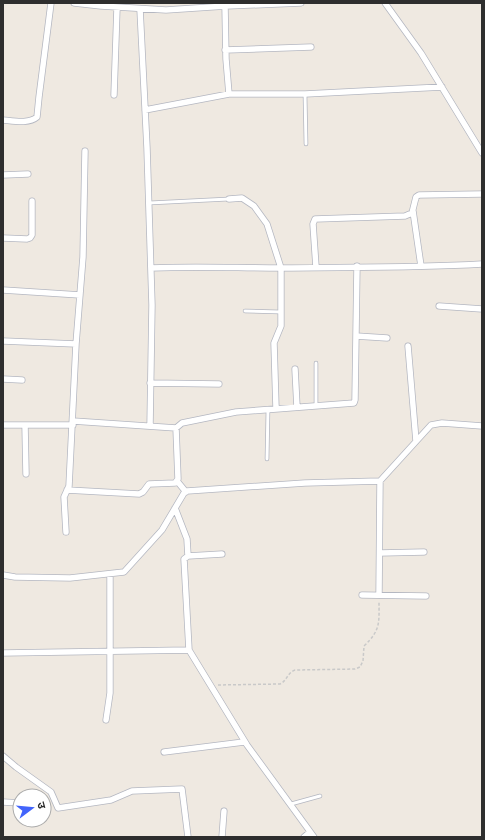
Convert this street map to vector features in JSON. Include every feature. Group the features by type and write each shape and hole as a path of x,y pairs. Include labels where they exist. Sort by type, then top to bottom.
{"street":[{"path":"3,120 26,121 34,120 37,117 50,3"},
{"path":"74,3 118,8 166,10 199,6 301,3"},
{"path":"385,3 421,53 481,150"},
{"path":"226,5 225,50 229,94"},
{"path":"114,95 118,8"},
{"path":"140,9 152,305 150,426"},
{"path":"225,50 311,47"},
{"path":"145,110 229,94 305,94 442,87"},
{"path":"66,532 64,497 69,486 73,423 76,344 83,257 85,151"},
{"path":"3,175 28,174"},
{"path":"421,266 413,211 416,197 482,194"},
{"path":"229,199 242,198 254,206 267,224 281,268 281,328 274,343 276,408"},
{"path":"3,238 30,238 32,235 32,201"},
{"path":"316,267 312,224 315,219 404,216 409,215 413,211"},
{"path":"151,268 191,266 281,268 482,264"},
{"path":"186,492 177,481 176,428 182,422 236,412 354,403 357,266"},
{"path":"3,290 80,294"},
{"path":"439,306 482,309"},
{"path":"356,336 387,338"},
{"path":"3,341 76,344"},
{"path":"408,346 416,441"},
{"path":"295,369 297,407"},
{"path":"3,379 22,380"},
{"path":"150,383 219,384"},
{"path":"3,425 73,423 176,428"},
{"path":"380,595 380,481 427,428 437,423 482,426"},
{"path":"25,425 26,474"},
{"path":"67,490 139,494 143,492 149,484 175,483 177,481"},
{"path":"3,575 15,577 70,578 124,572 162,530 186,492 191,490 305,483 380,481"},
{"path":"175,508 187,539 188,556"},
{"path":"380,553 424,552"},
{"path":"222,554 188,556 184,559 189,650 244,742 312,834 304,837"},
{"path":"106,720 110,693 110,574"},
{"path":"362,595 426,596"},
{"path":"3,653 189,650"},
{"path":"164,752 244,742"},
{"path":"3,756 16,768 52,792 58,808 111,800 132,791 182,789 188,837"},
{"path":"222,837 224,811"}],"lane":[{"path":"305,94 306,144"},
{"path":"149,203 229,199"},
{"path":"245,310 281,312"},
{"path":"316,363 316,406"},
{"path":"268,409 268,459"},
{"path":"290,804 320,796"}],"path":[{"path":"211,685 280,684 284,682 288,674 295,670 355,669 360,667 363,661 364,646 373,638 377,628 380,595"}]}
